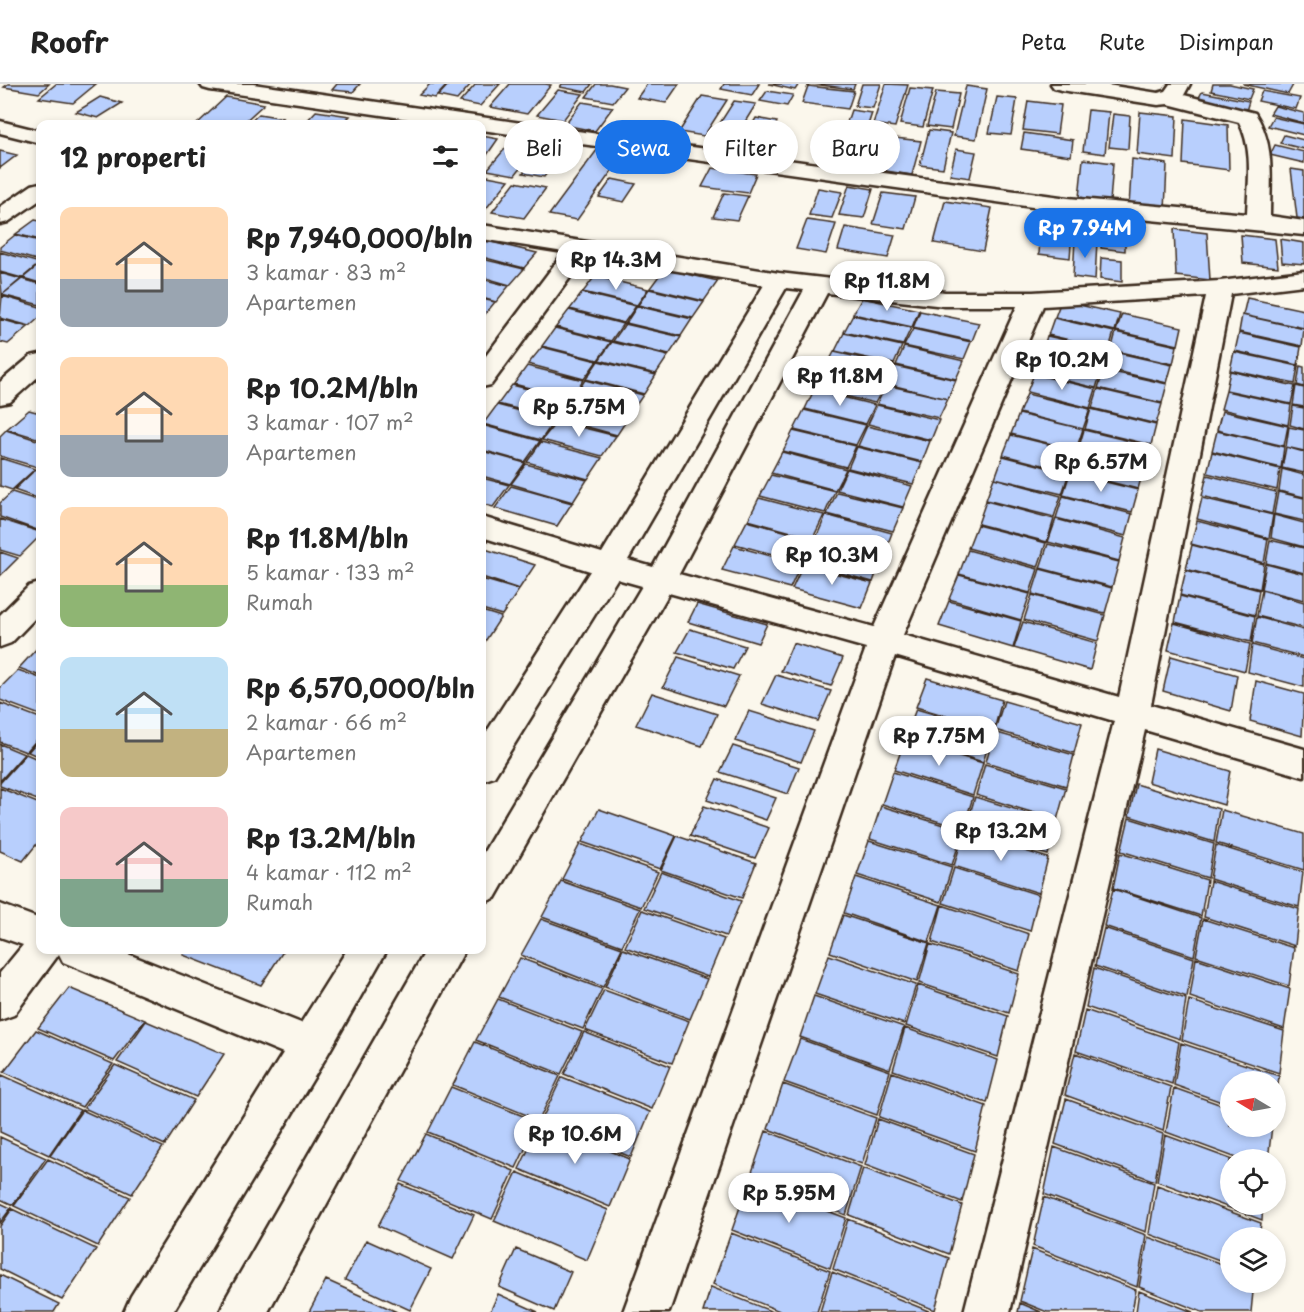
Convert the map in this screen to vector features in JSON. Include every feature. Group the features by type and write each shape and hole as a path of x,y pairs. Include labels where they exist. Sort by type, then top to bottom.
{"street":[{"path":"210,84 455,120"},
{"path":"1061,84 1175,91 1247,118 1254,128 1258,143 1258,222"},
{"path":"486,125 1068,206 1304,228"},
{"path":"0,127 36,136"},
{"path":"0,217 36,193"},
{"path":"486,233 578,250 779,280 945,298 1033,299 1220,288 1304,278"},
{"path":"486,374 578,250"},
{"path":"486,761 609,566 779,280"},
{"path":"486,880 661,580 819,285"},
{"path":"987,1312 1132,715 1220,288"},
{"path":"646,1312 884,641 1033,299"},
{"path":"0,396 36,365"},
{"path":"486,528 609,566 884,641 1132,715 1304,763"},
{"path":"0,635 36,598"},
{"path":"0,920 36,934"},
{"path":"0,1002 39,954"},
{"path":"86,954 311,1046"},
{"path":"147,1312 366,954"},
{"path":"243,1312 444,954"}],"building":[{"path":"8,84 49,84 39,93 4,87"},
{"path":"56,84 96,84 73,103 39,98"},
{"path":"337,84 360,84 353,92 332,90"},
{"path":"430,84 448,84 435,98 419,95"},
{"path":"449,84 471,84 457,100 438,96"},
{"path":"476,84 500,84 480,106 460,102"},
{"path":"510,84 551,85 527,114 490,107"},
{"path":"562,84 592,84 586,92 560,87"},
{"path":"596,84 625,87 613,102 586,97"},
{"path":"647,84 679,84 666,103 637,98"},
{"path":"724,84 759,84 752,95 721,89"},
{"path":"769,84 799,84 795,90"},
{"path":"812,84 855,84 853,89"},
{"path":"862,84 881,84 873,108 855,106"},
{"path":"886,84 908,85 897,120 874,120"},
{"path":"1213,84 1230,84 1253,89 1249,99 1211,91"},
{"path":"1243,84 1290,84 1293,85 1288,94"},
{"path":"808,86 854,91 848,109 802,103"},
{"path":"966,86 987,89 976,139 954,136"},
{"path":"910,88 933,90 923,127 900,124"},
{"path":"558,90 583,94 563,120 537,115"},
{"path":"767,91 793,95 787,106 760,101"},
{"path":"1262,91 1300,98 1296,109 1258,101"},
{"path":"936,92 959,94 951,129 927,126"},
{"path":"1202,92 1249,101 1246,111 1197,101"},
{"path":"702,96 727,100 714,120 703,120 703,136 691,134 691,120 687,120"},
{"path":"100,97 122,103 98,118 76,112"},
{"path":"226,97 264,104 246,120 201,120"},
{"path":"997,97 1017,99 1011,135 989,133"},
{"path":"734,101 756,104 746,120 722,120"},
{"path":"1028,101 1061,105 1057,134 1023,130"},
{"path":"582,102 613,107 603,120 595,120 595,131 583,129 583,120 568,120"},
{"path":"1275,106 1304,113 1304,123 1270,114"},
{"path":"851,110 872,113 870,120 848,120"},
{"path":"1088,110 1109,112 1105,154 1083,151"},
{"path":"316,111 350,116 346,120 308,120"},
{"path":"1140,112 1177,116 1175,159 1137,154"},
{"path":"259,114 283,118 281,120 252,120"},
{"path":"1113,114 1130,116 1128,149 1109,147"},
{"path":"1273,117 1304,124 1304,135 1268,126"},
{"path":"1185,119 1228,125 1229,170 1183,164"},
{"path":"929,130 951,133 943,168 920,165"},
{"path":"1024,133 1073,140 1071,156 1021,149"},
{"path":"1284,135 1304,140 1304,149 1280,143"},
{"path":"486,137 498,139 486,156"},
{"path":"900,139 921,141 912,175 900,173"},
{"path":"1275,145 1304,152 1304,163 1270,155"},
{"path":"956,149 976,152 970,178 950,175"},
{"path":"504,150 504,173 487,170"},
{"path":"0,151 17,155 0,168"},
{"path":"595,153 595,174 610,174 577,220 549,215 579,174 583,174 583,169"},
{"path":"1083,159 1113,163 1110,202 1079,197"},
{"path":"1132,159 1167,164 1165,211 1129,206"},
{"path":"1291,169 1304,171 1304,219 1297,218"},
{"path":"528,174 546,174 544,177"},
{"path":"709,174 756,174 748,193 702,187"},
{"path":"486,176 509,180 486,209"},
{"path":"612,179 636,184 624,202 599,197"},
{"path":"515,182 546,188 524,218 492,212"},
{"path":"849,185 873,189 864,218 839,215"},
{"path":"818,188 842,192 832,218 809,215"},
{"path":"724,193 748,196 737,220 713,217"},
{"path":"883,193 915,197 906,229 873,224"},
{"path":"945,201 992,208 983,251 934,243"},
{"path":"1042,213 1073,217 1070,258 1039,254"},
{"path":"1081,214 1098,216 1098,239 1080,237"},
{"path":"1102,218 1125,221 1125,251 1101,248"},
{"path":"35,220 36,220 36,239 16,234"},
{"path":"807,220 836,224 826,254 796,249"},
{"path":"845,227 895,235 888,258 838,250"},
{"path":"1174,229 1207,233 1210,280 1176,276"},
{"path":"15,235 36,240 36,260 0,250 0,247"},
{"path":"1241,235 1275,239 1278,267 1243,263"},
{"path":"1075,239 1097,241 1095,280 1073,277"},
{"path":"1280,239 1304,243 1304,264 1282,262"},
{"path":"486,242 537,253 524,268 486,258"},
{"path":"0,252 36,262 36,266 22,278 0,272"},
{"path":"1101,258 1122,260 1122,282 1100,279"},
{"path":"486,260 524,269 510,285 486,278"},
{"path":"36,267 36,282 23,278"},
{"path":"664,269 718,281 704,301 650,288"},
{"path":"0,273 21,279 2,295"},
{"path":"595,276 648,289 637,305 583,292"},
{"path":"22,279 36,283 36,304 2,295"},
{"path":"486,280 509,286 496,302 486,299"},
{"path":"649,289 704,302 693,318 638,305"},
{"path":"582,293 636,306 624,323 570,309"},
{"path":"2,296 36,306 36,321 30,326 0,318"},
{"path":"862,298 919,310 912,327 853,314"},
{"path":"1247,298 1304,310 1304,328 1243,315"},
{"path":"486,300 495,302 486,313"},
{"path":"1061,301 1120,314 1115,331 1055,317"},
{"path":"637,306 692,319 681,336 626,323"},
{"path":"569,310 623,324 611,341 556,327"},
{"path":"920,311 979,323 972,341 913,328"},
{"path":"1122,314 1182,327 1178,345 1116,331"},
{"path":"853,315 911,328 903,345 844,332"},
{"path":"1242,315 1304,329 1302,346 1239,332"},
{"path":"1054,318 1114,332 1109,349 1048,335"},
{"path":"0,319 28,327 8,344 0,342"},
{"path":"625,324 681,337 669,355 613,341"},
{"path":"555,328 611,342 598,360 542,346"},
{"path":"913,329 971,342 964,359 904,346"},
{"path":"1116,332 1177,346 1173,364 1111,350"},
{"path":"844,333 902,346 894,364 835,351"},
{"path":"1239,333 1301,347 1298,365 1235,351"},
{"path":"1047,336 1109,350 1103,368 1042,354"},
{"path":"612,342 668,356 656,374 599,360"},
{"path":"542,347 597,361 584,379 528,364"},
{"path":"904,347 964,361 956,379 896,365"},
{"path":"1110,351 1172,365 1167,383 1104,368"},
{"path":"834,352 894,365 885,384 825,369"},
{"path":"1234,352 1298,366 1295,384 1230,370"},
{"path":"1041,355 1102,369 1096,388 1034,373"},
{"path":"598,361 656,375 644,394 586,379"},
{"path":"527,366 583,380 571,399 514,384"},
{"path":"895,366 956,380 948,399 887,384"},
{"path":"1300,366 1304,367 1304,387 1297,385"},
{"path":"824,370 885,385 875,403 815,389"},
{"path":"1104,370 1167,384 1162,403 1098,388"},
{"path":"1230,371 1295,386 1291,404 1226,390"},
{"path":"1034,374 1096,389 1090,408 1027,392"},
{"path":"585,380 643,395 630,414 572,399"},
{"path":"512,385 570,400 556,419 498,404"},
{"path":"886,385 948,399 939,418 877,404"},
{"path":"1296,386 1304,388 1304,407 1293,405"},
{"path":"1098,389 1162,404 1156,424 1092,408"},
{"path":"814,390 875,405 866,424 805,409"},
{"path":"1226,391 1291,405 1288,425 1221,409"},
{"path":"1027,394 1090,409 1083,429 1019,413"},
{"path":"571,400 630,415 617,435 558,419"},
{"path":"497,405 555,420 541,440 486,425 486,420"},
{"path":"877,405 939,420 931,440 868,424"},
{"path":"1293,406 1304,408 1304,429 1290,425"},
{"path":"1091,409 1156,425 1151,445 1085,429"},
{"path":"29,410 36,412 36,438 7,429"},
{"path":"804,410 866,425 856,445 794,430"},
{"path":"1222,411 1288,426 1284,446 1217,430"},
{"path":"1019,414 1083,429 1076,450 1011,434"},
{"path":"557,421 616,436 602,456 542,440"},
{"path":"486,426 540,441 525,462 486,451"},
{"path":"867,426 930,441 922,462 858,446"},
{"path":"1289,427 1304,430 1304,451 1286,447"},
{"path":"6,430 36,440 36,467 0,456 0,436"},
{"path":"1084,430 1150,446 1145,466 1078,450"},
{"path":"793,431 856,446 846,467 783,451"},
{"path":"1217,431 1284,447 1281,468 1212,451"},
{"path":"1011,435 1076,451 1070,472 1003,455"},
{"path":"541,442 602,458 588,479 527,462"},
{"path":"857,447 922,463 913,484 848,468"},
{"path":"1286,447 1304,452 1304,473 1282,468"},
{"path":"1078,451 1144,468 1138,489 1071,472"},
{"path":"486,452 525,463 510,484 486,477"},
{"path":"782,452 846,469 835,490 771,473"},
{"path":"1212,452 1280,469 1277,490 1207,473"},
{"path":"1003,456 1069,473 1062,494 995,478"},
{"path":"0,458 35,469 12,490 0,486"},
{"path":"526,464 587,480 573,502 511,484"},
{"path":"36,469 36,498 14,490"},
{"path":"847,469 912,486 903,507 837,490"},
{"path":"1282,469 1304,475 1304,497 1279,491"},
{"path":"1070,473 1138,490 1132,512 1063,495"},
{"path":"771,475 835,491 825,513 760,496"},
{"path":"1207,475 1276,492 1272,514 1202,496"},
{"path":"994,478 1061,496 1054,517 986,500"},
{"path":"486,479 509,485 493,507 486,505"},
{"path":"511,486 572,503 557,526 495,508"},
{"path":"12,492 36,500 36,530 0,517 0,503"},
{"path":"837,492 903,508 893,531 827,514"},
{"path":"1278,492 1304,498 1304,521 1274,514"},
{"path":"1063,496 1132,514 1126,536 1056,518"},
{"path":"759,498 824,515 813,538 748,520"},
{"path":"1202,498 1273,515 1269,538 1197,519"},
{"path":"986,501 1054,519 1047,542 978,524"},
{"path":"826,515 892,533 883,556 816,538"},
{"path":"1274,515 1304,523 1304,547 1271,538"},
{"path":"0,519 36,531 36,540 20,556 0,550"},
{"path":"1056,519 1125,538 1119,561 1048,542"},
{"path":"747,521 813,539 802,562 735,544"},
{"path":"1197,521 1268,539 1264,563 1191,544"},
{"path":"977,525 1046,543 1038,567 968,548"},
{"path":"815,539 882,557 873,582 804,563"},
{"path":"1270,540 1304,548 1304,573 1266,563"},
{"path":"1048,544 1119,562 1112,587 1040,568"},
{"path":"1192,545 1264,564 1260,589 1186,569"},
{"path":"734,546 801,564 790,588 722,570"},
{"path":"486,549 535,565 519,589 486,578"},
{"path":"968,550 1038,569 1030,593 959,574"},
{"path":"0,552 18,558 0,576"},
{"path":"1266,564 1304,574 1304,600 1261,589"},
{"path":"803,565 872,583 862,608 792,589"},
{"path":"1040,569 1112,588 1105,613 1032,594"},
{"path":"1186,570 1259,590 1255,615 1180,595"},
{"path":"959,575 1030,594 1021,620 949,599"},
{"path":"486,580 519,590 502,615 486,610"},
{"path":"1262,590 1304,602 1304,628 1257,616"},
{"path":"1032,595 1105,615 1098,641 1024,620"},
{"path":"1180,596 1255,616 1251,642 1175,622"},
{"path":"949,601 1021,621 1013,648 939,626"},
{"path":"697,604 767,624 758,643 688,622"},
{"path":"486,612 501,617 486,640"},
{"path":"1257,617 1304,630 1304,657 1252,643"},
{"path":"1023,622 1097,643 1090,670 1014,648"},
{"path":"1174,623 1250,644 1245,671 1168,650"},
{"path":"690,629 745,646 733,669 677,652"},
{"path":"793,643 843,658 831,686 781,671"},
{"path":"1252,645 1304,659 1304,687 1248,672"},
{"path":"36,649 36,674 19,668"},
{"path":"1171,656 1237,675 1231,711 1163,691"},
{"path":"678,657 739,676 724,706 663,687"},
{"path":"18,670 36,677 36,714 0,700 0,688"},
{"path":"776,675 831,691 818,721 762,704"},
{"path":"927,678 1002,700 994,730 916,707"},
{"path":"1256,681 1304,694 1302,736 1250,721"},
{"path":"652,693 717,714 702,746 636,725"},
{"path":"1004,701 1082,723 1074,753 995,730"},
{"path":"0,703 36,716 36,741 26,752 0,742"},
{"path":"916,709 993,731 983,762 905,738"},
{"path":"749,711 814,731 801,762 735,741"},
{"path":"994,732 1074,755 1066,786 986,762"},
{"path":"905,740 983,763 973,795 894,770"},
{"path":"36,743 36,755 28,752"},
{"path":"0,744 24,754 0,781"},
{"path":"733,746 799,767 788,794 720,772"},
{"path":"1155,749 1230,771 1224,805 1148,782"},
{"path":"26,754 36,758 36,800 0,786 0,783"},
{"path":"985,764 1066,788 1057,820 976,795"},
{"path":"893,772 973,797 963,829 882,804"},
{"path":"717,779 776,798 766,820 707,800"},
{"path":"1136,784 1219,809 1214,842 1129,816"},
{"path":"0,788 36,802 36,845 23,861 0,851"},
{"path":"975,797 1057,822 1048,855 965,830"},
{"path":"704,806 769,828 755,858 690,836"},
{"path":"881,806 963,831 952,865 870,839"},
{"path":"599,809 676,836 660,869 582,842"},
{"path":"1222,810 1304,834 1304,870 1216,843"},
{"path":"1129,818 1214,844 1208,878 1121,851"},
{"path":"964,832 1048,858 1039,893 954,866"},
{"path":"677,836 756,863 742,898 661,870"},
{"path":"869,841 952,867 941,902 857,875"},
{"path":"580,844 658,872 641,907 562,879"},
{"path":"1216,845 1303,872 1299,907 1210,879"},
{"path":"1120,853 1207,880 1201,916 1113,888"},
{"path":"954,868 1039,895 1030,931 943,903"},
{"path":"661,872 741,901 726,936 644,908"},
{"path":"856,877 941,905 929,942 844,913"},
{"path":"561,881 640,909 622,946 542,917"},
{"path":"1210,881 1299,909 1295,946 1204,917"},
{"path":"1113,889 1201,918 1194,956 1104,926"},
{"path":"942,905 1029,934 1019,971 932,942"},
{"path":"642,910 724,939 708,977 625,947"},
{"path":"843,915 929,943 917,982 830,952"},
{"path":"541,919 622,948 603,987 521,955"},
{"path":"1203,919 1294,948 1289,986 1196,956"},
{"path":"1104,928 1194,958 1187,997 1095,966"},
{"path":"930,944 1019,974 1009,1013 919,983"},
{"path":"623,949 707,979 690,1019 605,987"},
{"path":"184,954 281,954 261,985"},
{"path":"829,955 916,985 904,1024 815,994"},
{"path":"520,958 602,989 583,1029 499,997"},
{"path":"1196,958 1290,989 1284,1029 1190,997"},
{"path":"1094,968 1186,999 1180,1039 1086,1007"},
{"path":"918,985 1008,1016 998,1057 906,1026"},
{"path":"69,988 145,1020 114,1061 38,1028"},
{"path":"604,990 689,1021 672,1063 585,1030"},
{"path":"814,996 904,1027 890,1069 800,1037"},
{"path":"498,999 582,1032 561,1074 476,1040"},
{"path":"1189,1000 1284,1031 1279,1071 1273,1071 1182,1040"},
{"path":"1085,1010 1179,1042 1172,1084 1076,1051"},
{"path":"146,1021 224,1054 196,1097 117,1062"},
{"path":"905,1028 998,1060 987,1103 893,1070"},
{"path":"36,1030 113,1064 82,1107 4,1072"},
{"path":"584,1032 670,1066 652,1109 564,1074"},
{"path":"800,1039 890,1071 877,1115 784,1082"},
{"path":"475,1042 560,1076 539,1120 453,1085"},
{"path":"1181,1043 1264,1071 1220,1071 1220,1101 1174,1085"},
{"path":"1075,1053 1171,1087 1163,1131 1065,1095"},
{"path":"115,1065 194,1100 165,1145 84,1108"},
{"path":"892,1072 986,1106 975,1151 879,1117"},
{"path":"2,1075 80,1110 49,1155 0,1132 0,1078"},
{"path":"562,1077 650,1112 631,1157 541,1121"},
{"path":"783,1084 876,1118 862,1164 768,1129"},
{"path":"451,1087 538,1122 516,1168 428,1132"},
{"path":"1174,1088 1220,1104 1220,1137 1271,1137 1269,1149 1220,1149 1220,1152 1166,1132"},
{"path":"1066,1099 1163,1134 1155,1181 1055,1144"},
{"path":"82,1110 163,1147 132,1194 50,1156"},
{"path":"878,1119 974,1154 962,1202 865,1165"},
{"path":"541,1123 630,1159 610,1207 519,1169"},
{"path":"766,1131 861,1167 846,1215 750,1178"},
{"path":"426,1134 514,1171 492,1219 401,1181"},
{"path":"1165,1135 1220,1155 1220,1204 1157,1181"},
{"path":"0,1137 46,1158 13,1205 0,1199"},
{"path":"1054,1147 1154,1183 1146,1232 1044,1194"},
{"path":"48,1159 130,1197 98,1246 14,1206"},
{"path":"863,1168 962,1205 949,1254 849,1215"},
{"path":"517,1172 608,1210 587,1260 494,1221"},
{"path":"749,1181 846,1218 830,1268 732,1230"},
{"path":"400,1184 474,1215 453,1259 378,1226"},
{"path":"1157,1185 1220,1208 1220,1215 1239,1215 1261,1223 1260,1227 1220,1227 1220,1260 1149,1234"},
{"path":"1044,1197 1146,1235 1137,1287 1033,1246"},
{"path":"0,1203 11,1208 0,1223"},
{"path":"12,1209 96,1249 62,1300 0,1269 0,1226"},
{"path":"1249,1215 1262,1215 1262,1220"},
{"path":"848,1219 949,1258 935,1310 833,1269"},
{"path":"731,1233 830,1271 817,1312 782,1312 713,1284"},
{"path":"1148,1237 1220,1263 1220,1293 1253,1293 1251,1312 1202,1312 1139,1287"},
{"path":"366,1240 431,1269 410,1310 345,1280"},
{"path":"516,1249 571,1272 554,1311 499,1287"},
{"path":"1032,1249 1136,1290 1132,1312 1047,1312 1020,1301"},
{"path":"832,1272 931,1312 820,1312"},
{"path":"0,1275 59,1304 54,1312 0,1312"},
{"path":"326,1280 397,1312 309,1312"},
{"path":"711,1287 773,1312 703,1312"},
{"path":"1139,1291 1193,1312 1136,1312"},
{"path":"498,1294 538,1312 490,1312"},
{"path":"1020,1303 1041,1312 1018,1312"}]}
